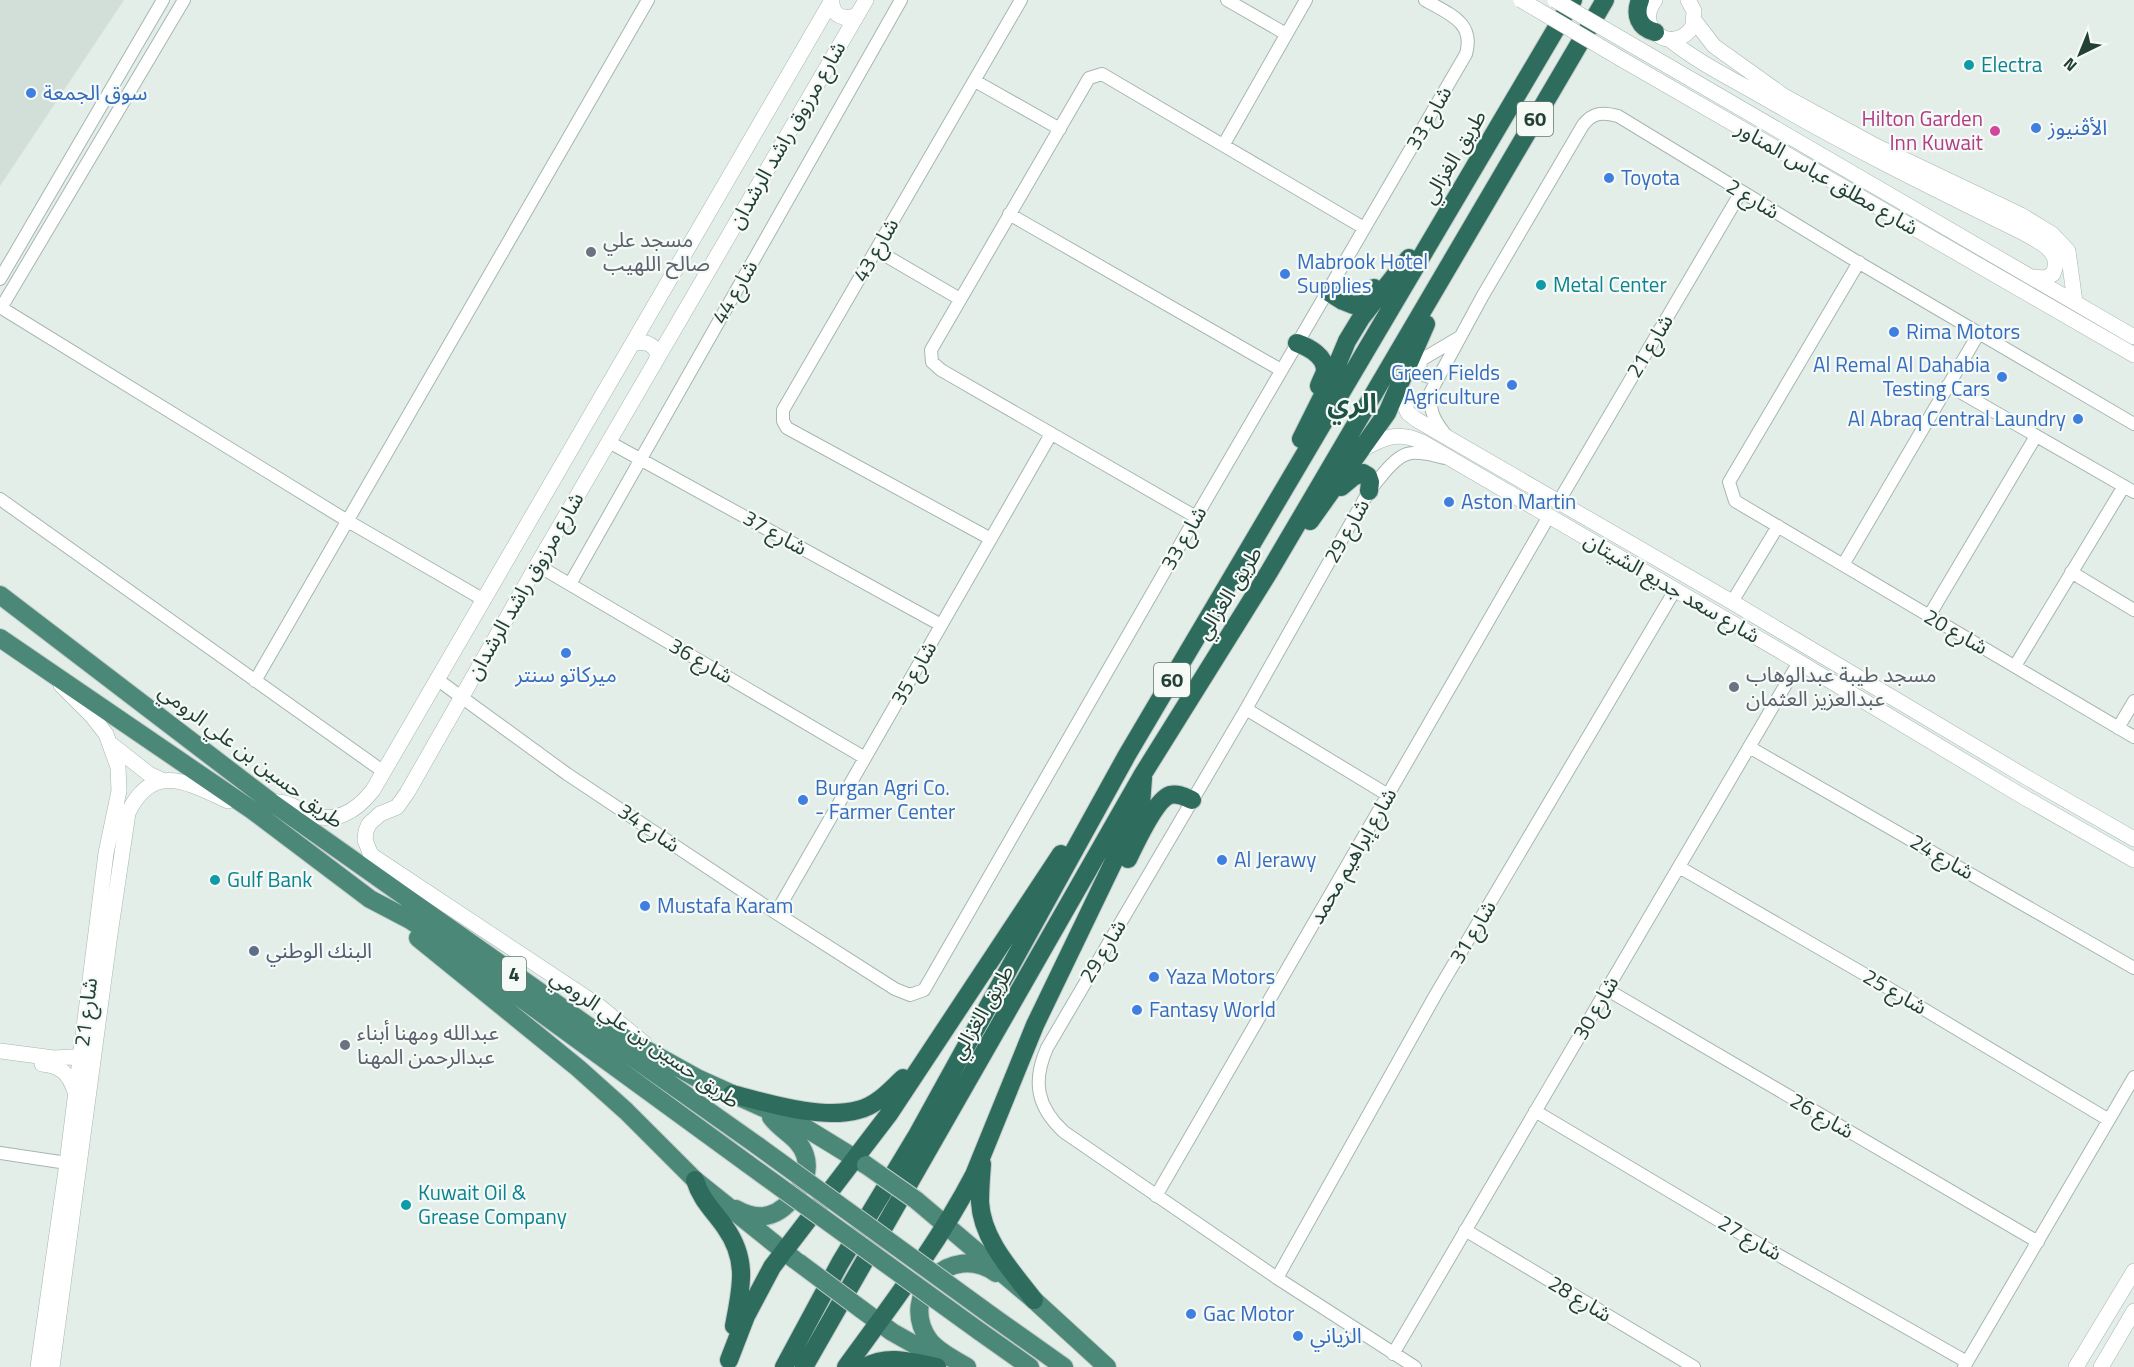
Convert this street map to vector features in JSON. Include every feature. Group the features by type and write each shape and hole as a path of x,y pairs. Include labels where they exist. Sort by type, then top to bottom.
{"highway":[{"name":"طريق الغزالي","path":"783,1367 840,1263 916,1137 1127,755 1573,0"},
{"name":"طريق الغزالي","path":"804,1367 1143,774 1269,573 1605,0"},
{"path":"1640,0 1638,14 1640,22 1644,28 1662,36"},
{"path":"1269,514 1347,341 1361,318 1441,223"},
{"path":"1269,573 1327,500 1387,413 1466,238"},
{"path":"1327,291 1353,305 1360,304 1393,265 1411,256"},
{"path":"1297,343 1319,356 1325,370 1307,415 1304,432"},
{"path":"1327,500 1358,474 1363,473 1368,476 1369,491"},
{"name":"طريق حسين بن علي الرومي","path":"0,595 271,802 758,1146 1064,1367"},
{"name":"طريق حسين بن علي الرومي","path":"0,638 252,810 370,898 410,920 448,945 1030,1367"},
{"path":"728,1363 758,1292 791,1257 860,1162 946,1026 1127,755"},
{"path":"846,1367 901,1292 962,1197 982,1156 1035,1025 1141,805 1143,774"},
{"path":"1093,906 1117,877 1161,801 1165,797 1176,794 1192,800"},
{"path":"370,898 586,1075 650,1134 695,1180 791,1257 879,1322 916,1346 957,1367"},
{"path":"505,968 662,1060 799,1124 860,1162 916,1200 945,1224 1034,1300 1107,1367"},
{"path":"732,1094 814,1112 846,1113 860,1110 876,1102 891,1090 946,1026"},
{"path":"695,1180 703,1181 734,1208 745,1214 765,1216 778,1213 788,1206 806,1180 807,1160 797,1141 775,1122 768,1110"},
{"path":"982,1156 980,1202 986,1229 999,1253 1034,1300"},
{"path":"695,1180 704,1201 726,1227 742,1265 742,1285 728,1363"},
{"path":"967,1367 933,1344 922,1325 920,1310 922,1295 935,1276 954,1265 977,1264 991,1269 1034,1300"},
{"path":"865,1367 895,1359 937,1367"}],"street":[{"path":"0,279 163,0"},
{"path":"184,0 1,308 346,520 484,600"},
{"path":"255,681 648,0"},
{"path":"832,0 834,11 838,16 851,18 857,15"},
{"name":"شارع مرزوق راشد الرشدان","path":"271,802 286,802 319,817 331,818 357,808 373,790 832,0"},
{"name":"شارع مرزوق راشد الرشدان","path":"662,1060 599,1006 371,855 367,848 366,831 369,824 385,812 393,810 401,802 866,0"},
{"name":"شارع 44","path":"570,584 901,0"},
{"name":"شارع 43","path":"991,539 787,428 783,421 783,410 1021,0"},
{"path":"1227,0 1286,34"},
{"path":"1224,144 1306,0"},
{"name":"شارع 33","path":"864,969 902,993 917,993 929,984 1196,517 1466,54 1468,35 1464,26 1456,17 1425,0"},
{"name":"شارع مطلق عباس المناور","path":"1521,0 2134,355"},
{"name":"شارع مطلق عباس المناور","path":"1555,0 2134,337"},
{"path":"1655,0 1648,13 1649,23 1662,36 1701,61 1869,150 2018,222 2052,234 2068,251 2075,302"},
{"path":"1662,36 1686,35 1694,8"},
{"path":"1694,8 1714,46 1763,82 1869,150"},
{"path":"1196,517 941,370 932,362 931,350 1009,214 1089,78 1102,74 1364,228"},
{"path":"975,81 1060,129"},
{"name":"شارع 2","path":"1449,439 1437,424 1430,409 1430,393 1482,297 1583,125 1594,114 1618,116 1741,192 2134,424"},
{"name":"شارع 21","path":"1559,501 1741,192"},
{"path":"1009,214 1281,370"},
{"path":"2018,222 2045,245 2054,256 2057,265 2053,274 2045,278 2028,277"},
{"path":"876,250 960,299"},
{"name":"شارع 20","path":"1859,262 1729,482 1735,501 2134,737"},
{"path":"1843,565 1979,333"},
{"path":"1440,374 1433,378 1423,375 1420,370 1421,360 1462,336"},
{"path":"632,344 648,343 654,347 658,354 656,360"},
{"path":"1948,385 2129,489 2072,572 2014,666"},
{"name":"شارع سعد جديع الشيتان","path":"1397,388 1408,412 1417,420 1503,468 2134,839"},
{"name":"شارع 35","path":"776,913 1051,434"},
{"name":"شارع سعد جديع الشيتان","path":"1360,450 1387,436 1401,436 1422,442 2134,860"},
{"path":"1929,616 2036,436"},
{"name":"شارع 37","path":"609,442 941,625"},
{"name":"شارع 29","path":"1415,1367 1277,1278 1064,1132 1052,1122 1044,1108 1039,1093 1038,1078 1040,1062 1047,1048 1246,709 1369,491 1393,464 1407,454 1419,453 1451,459"},
{"path":"1492,484 1505,480 1506,474 1503,468"},
{"path":"1530,505 1525,497 1527,491 1533,488 1540,490"},
{"path":"0,499 384,772"},
{"name":"شارع إبراهيم محمد","path":"1156,1196 1549,516"},
{"path":"1732,602 1778,526"},
{"name":"شارع 36","path":"537,565 865,758"},
{"path":"2072,572 2134,610"},
{"name":"شارع 31","path":"1277,1278 1436,994 1676,590"},
{"name":"شارع 30","path":"1393,1354 1799,662"},
{"name":"شارع 21","path":"52,1367 87,1056 118,825 119,779 112,745 100,725 69,695 56,678"},
{"name":"شارع 34","path":"438,680 567,774 864,969"},
{"path":"2118,728 2134,701"},
{"path":"1246,709 1388,795"},
{"path":"408,733 417,730 426,733 432,740 432,749"},
{"path":"112,745 149,774 164,781 186,782 252,810"},
{"name":"شارع 24","path":"1749,747 2134,968"},
{"path":"1995,779 2001,780 2005,777 2007,771 2004,764"},
{"path":"2022,796 2021,785 2031,780"},
{"name":"شارع 21","path":"118,825 139,795 164,781"},
{"path":"373,790 375,805 385,812"},
{"name":"شارع 25","path":"1678,867 1890,988 2109,1120"},
{"name":"شارع 26","path":"1606,989 2038,1242"},
{"path":"0,1051 54,1058 87,1056"},
{"name":"شارع 21","path":"38,1367 76,1095 87,1056"},
{"path":"0,1058 61,1068 72,1080 76,1095"},
{"path":"1966,1365 2134,1077"},
{"name":"شارع 27","path":"1535,1111 1966,1365"},
{"path":"0,1153 67,1163"},
{"name":"شارع 28","path":"1465,1230 1695,1367"},
{"path":"2076,1367 2134,1271"},
{"path":"2101,1367 2134,1311"}],"shaded area":[{"name":"سوق الجمعة","path":"0,0 124,0 0,186"}],"place":[{"name":"Electra","path":"1969,65"},
{"name":"سوق الجمعة","path":"31,93"},
{"name":"الأڤنيوز","path":"2036,128"},
{"name":"Hilton Garden Inn Kuwait","path":"1995,131"},
{"name":"Toyota","path":"1609,178"},
{"name":"مسجد علي صالح اللهيب","path":"591,252"},
{"name":"Mabrook Hotel Supplies","path":"1285,274"},
{"name":"Metal Center","path":"1541,285"},
{"name":"Rima Motors","path":"1894,332"},
{"name":"Al Remal Al Dahabia Testing Cars","path":"2002,377"},
{"name":"Green Fields Agriculture","path":"1512,385"},
{"name":"Al Abraq Central Laundry","path":"2078,419"},
{"name":"Aston Martin","path":"1449,502"},
{"name":"ميركاتو سنتر","path":"566,653"},
{"name":"مسجد طيبة عبدالوهاب عبدالعزيز العثمان","path":"1734,687"},
{"name":"Burgan Agri Co. - Farmer Center","path":"803,800"},
{"name":"Al Jerawy","path":"1222,860"},
{"name":"Gulf Bank","path":"215,880"},
{"name":"Mustafa Karam","path":"645,906"},
{"name":"البنك الوطني","path":"254,951"},
{"name":"Yaza Motors","path":"1154,977"},
{"name":"Fantasy World","path":"1137,1010"},
{"name":"عبدالله ومهنا أبناء عبدالرحمن المهنا","path":"345,1045"},
{"name":"Kuwait Oil & Grease Company","path":"406,1205"},
{"name":"Gac Motor","path":"1191,1314"},
{"name":"الزياني","path":"1298,1336"}],"district":[{"name":"الري","path":"1352,404"}]}
